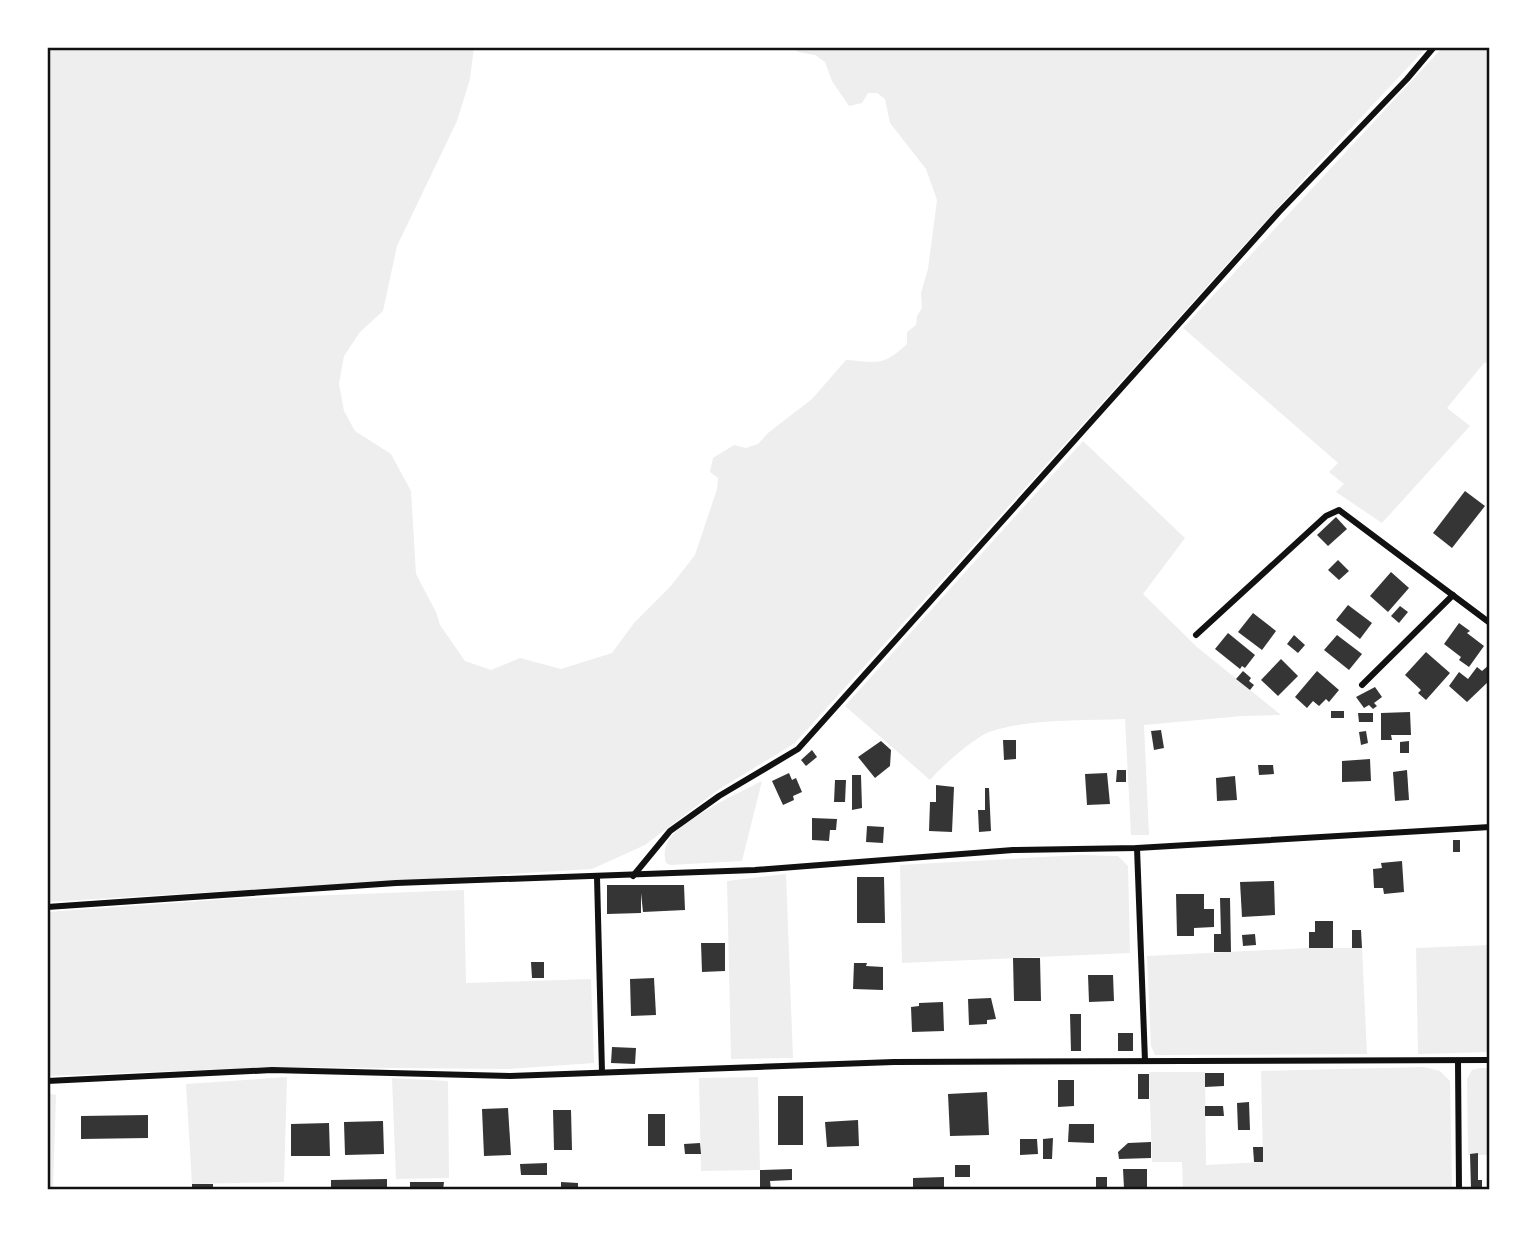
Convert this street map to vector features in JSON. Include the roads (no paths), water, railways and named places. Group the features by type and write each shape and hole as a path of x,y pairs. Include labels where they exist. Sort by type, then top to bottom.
{"street":[{"path":"632,876 670,831 719,796 798,749 1279,212 1407,79 1434,47"},
{"path":"1196,635 1326,516 1339,510 1490,623"},
{"path":"1362,685 1453,594"},
{"path":"47,907 396,883 755,870 1013,849 1137,848 1490,827"},
{"path":"1137,848 1145,1061"},
{"path":"597,877 602,1072"},
{"path":"47,1081 272,1070 510,1076 894,1062 1490,1060"},
{"path":"1458,1061 1459,1190"}]}
